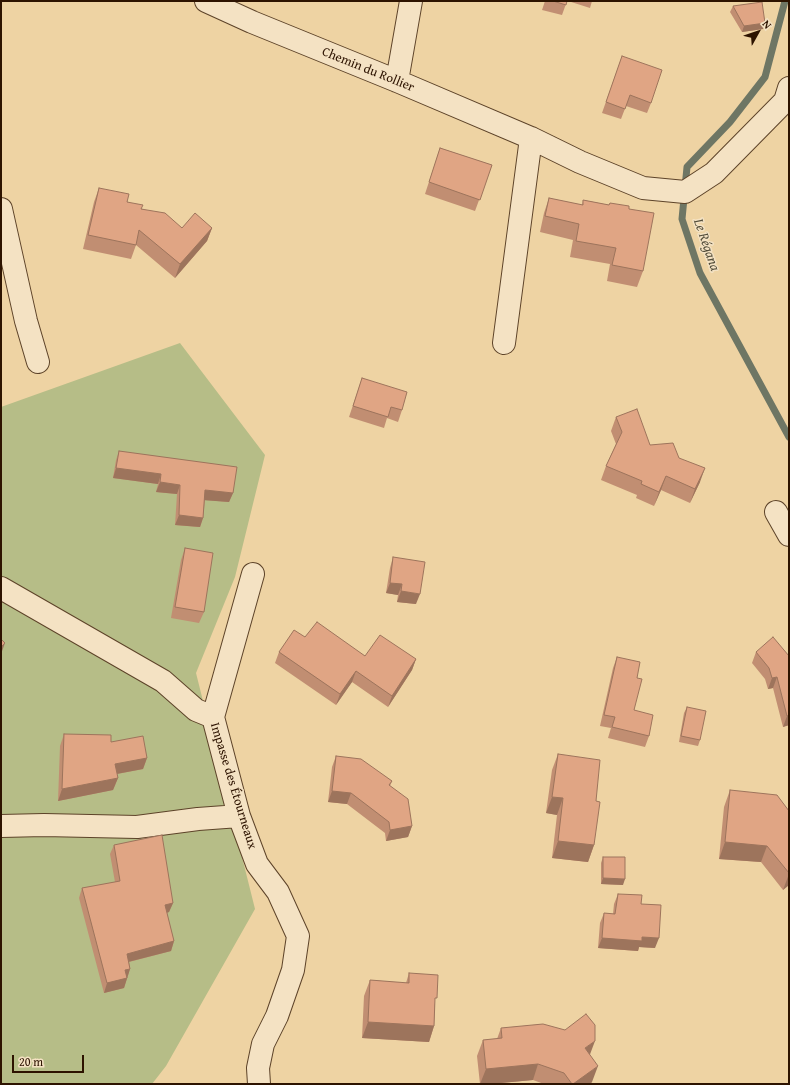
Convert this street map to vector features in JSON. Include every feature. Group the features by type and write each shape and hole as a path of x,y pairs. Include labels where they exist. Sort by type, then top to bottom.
{"street":[{"name":"Chemin du Rollier","path":"206,1 252,22 531,138 580,162 643,188 685,192 714,173 785,101 789,88"},
{"path":"396,81 411,1"},
{"path":"504,343 531,138"},
{"path":"1,209 26,321 38,362"},
{"path":"776,512 789,535"},
{"path":"213,717 253,574"},
{"name":"Impasse des Étourneaux","path":"1,588 163,681 196,710 213,717 239,816 257,864 278,892 298,936 293,970 277,1016 263,1044 258,1068 259,1084"},
{"path":"1,826 44,825 137,827 198,819 239,816"}],"green space":[{"path":"180,343 265,455 235,577 196,673 255,909 166,1066 152,1084 1,1084 1,407"}],"building":[{"path":"553,1 567,1 566,5"},
{"path":"762,2 765,23 744,26 733,6"},
{"path":"622,56 662,70 651,103 630,95 625,109 606,102"},
{"path":"440,148 492,165 480,200 429,182"},
{"path":"99,188 129,194 127,202 143,205 141,209 165,213 182,228 195,213 212,228 180,264 139,230 136,245 88,235"},
{"path":"549,198 583,205 583,200 609,205 610,203 629,206 629,209 654,213 643,271 612,265 616,248 576,241 579,224 545,216"},
{"path":"362,378 407,392 402,410 391,407 388,417 353,406"},
{"path":"637,409 650,445 673,443 679,458 705,468 695,489 666,476 659,492 641,484 642,481 606,466 622,432 616,417"},
{"path":"119,451 237,467 233,493 205,490 203,518 179,515 180,485 160,482 161,474 116,468"},
{"path":"185,548 213,553 204,612 175,607"},
{"path":"393,557 425,562 420,594 401,591 402,584 390,583"},
{"path":"317,622 365,656 380,635 416,659 392,696 356,671 340,694 279,652 294,630 305,637"},
{"path":"773,637 789,656 789,715 787,716 777,677 772,678 769,668 756,652"},
{"path":"1,639 5,643 1,647"},
{"path":"617,657 640,662 637,678 642,679 634,710 653,715 649,736 612,727 615,717 604,715"},
{"path":"687,707 706,711 700,740 681,736"},
{"path":"64,734 111,735 111,742 143,736 147,758 115,764 118,778 62,789"},
{"path":"558,754 600,760 596,801 600,802 594,845 558,841 563,798 552,797"},
{"path":"336,756 361,759 392,781 389,785 408,799 412,826 390,830 389,822 351,793 332,791"},
{"path":"730,790 777,795 789,811 789,873 767,846 725,842"},
{"path":"162,835 173,903 165,905 174,941 127,954 130,969 125,970 127,978 107,983 82,888 120,881 114,845"},
{"path":"603,857 625,857 625,879 603,878"},
{"path":"618,894 642,895 641,904 661,905 659,938 642,937 642,941 602,938 604,913 615,914"},
{"path":"409,973 438,975 434,1026 368,1022 370,980 409,983"},
{"path":"586,1014 595,1025 595,1041 585,1048 598,1066 573,1084 564,1073 538,1064 486,1069 483,1040 502,1038 501,1028 543,1024 565,1030"}],"waterway":[{"name":"Le Régana","path":"785,1 765,77 730,122 687,167 682,219 700,273 789,437"}]}
